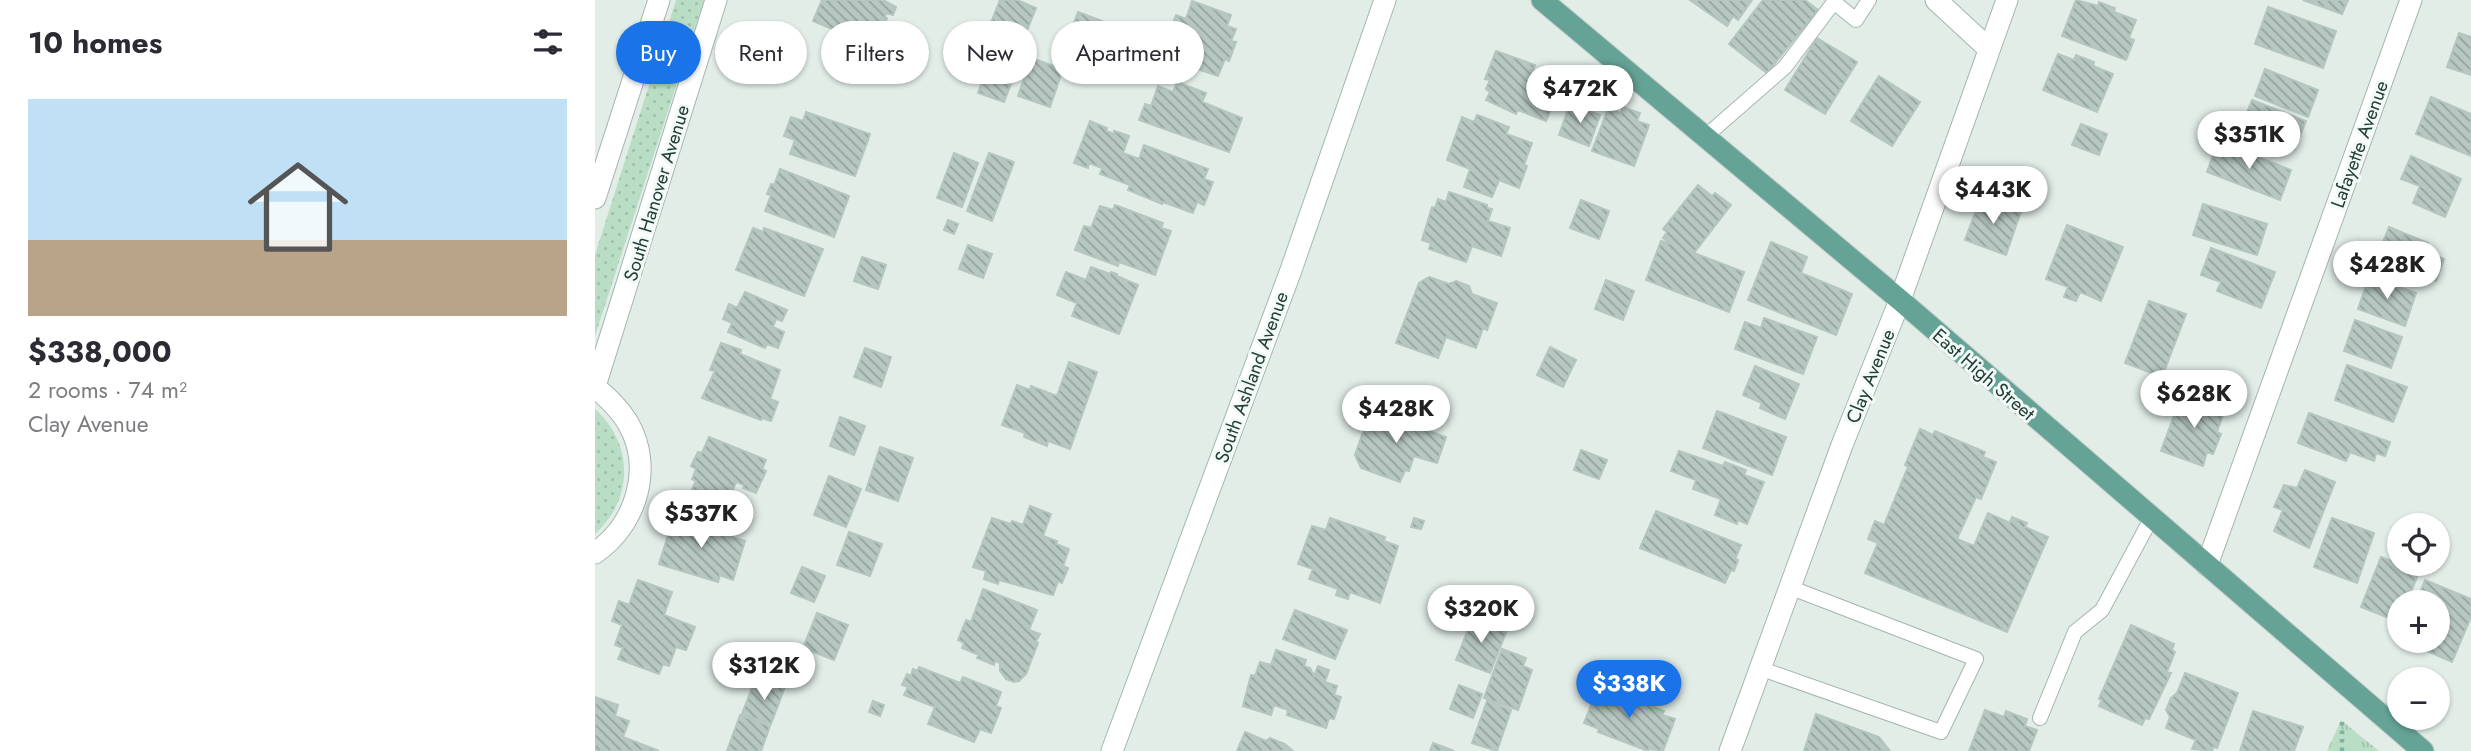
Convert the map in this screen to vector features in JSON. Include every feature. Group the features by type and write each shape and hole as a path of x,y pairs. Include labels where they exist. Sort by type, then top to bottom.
{"main road":[{"name":"East High Street","path":"1542,0 1900,300 2423,751"}],"street":[{"path":"595,198 659,0"},
{"name":"South Hanover Avenue","path":"595,553 609,544 625,524 636,500 640,475 638,449 629,425 614,403 595,387 716,0"},
{"name":"South Ashland Avenue","path":"1112,751 1291,270 1385,0"},
{"path":"1936,0 1989,49"},
{"name":"Clay Avenue","path":"1730,751 1842,445 1900,300 2007,0"},
{"name":"Lafayette Avenue","path":"2207,565 2411,0"}],"lane":[{"path":"1706,136 1785,66 1833,1 1856,20 1869,0"},
{"path":"2040,718 2074,632 2102,610 2152,517"},
{"path":"1759,668 1941,732 1976,659 1789,587"}],"path":[{"path":"2342,718 2342,751"}],"green space":[{"path":"676,0 704,0 697,21 669,21"},
{"path":"649,84 677,84 595,336 595,255"},
{"path":"595,409 617,438 624,472 617,505 595,534"},
{"path":"2341,720 2379,751 2327,751"}],"building":[{"path":"822,0 883,0 896,7 893,15 886,13 886,21 821,21 821,24 813,21"},
{"path":"1000,0 1017,0 1036,8 1031,21 992,21"},
{"path":"1690,0 1752,0 1738,20 1733,16 1727,26"},
{"path":"1763,0 1805,0 1818,10 1767,73 1729,44"},
{"path":"2076,0 2098,6 2099,2 2115,8 2114,12 2136,20 2129,38 2134,40 2126,60 2062,36"},
{"path":"2303,0 2348,0 2342,14"},
{"path":"1192,1 1231,15 1227,26 1236,29 1231,41 1236,42 1229,61 1225,59 1218,76 1204,71 1204,21 1174,21 1176,15 1186,19"},
{"path":"2268,7 2336,31 2323,68 2255,44"},
{"path":"1078,12 1102,21 1075,21"},
{"path":"2459,33 2471,37 2471,75 2447,67"},
{"path":"1817,38 1857,62 1825,114 1785,90"},
{"path":"1496,51 1535,65 1535,76 1561,86 1546,121 1518,110 1516,114 1486,100 1490,92 1486,89 1490,80 1485,79"},
{"path":"2058,54 2074,60 2076,55 2113,74 2097,112 2043,90"},
{"path":"1037,60 1051,65 1051,84 1058,84 1050,107 1018,96 1022,84 1037,84"},
{"path":"2265,69 2318,90 2308,117 2255,96"},
{"path":"1879,76 1920,102 1892,146 1851,121"},
{"path":"981,84 1011,84 1004,102 978,93"},
{"path":"1176,84 1182,84 1206,93 1202,102 1242,118 1229,152 1139,120 1145,104 1151,106 1158,86 1173,92"},
{"path":"2431,97 2471,114 2471,156 2416,134"},
{"path":"2252,100 2306,121 2294,150 2240,130"},
{"path":"1570,104 1600,115 1589,146 1559,135"},
{"path":"1623,107 1640,113 1637,121 1649,125 1634,166 1592,151 1608,109 1621,113"},
{"path":"806,112 870,134 855,176 790,154 795,140 784,136 791,117 803,121"},
{"path":"1477,115 1509,127 1506,134 1532,143 1519,188 1499,180 1492,197 1464,187 1470,169 1447,160 1462,117 1474,122"},
{"path":"1090,121 1107,128 1106,131 1129,136 1123,153 1139,159 1144,145 1208,169 1204,179 1213,182 1204,205 1197,202 1193,213 1163,202 1162,204 1128,190 1130,185 1100,174 1102,168 1089,163 1088,168 1074,163"},
{"path":"2081,124 2107,134 2099,155 2072,145"},
{"path":"2218,141 2291,170 2280,200 2207,172"},
{"path":"954,153 978,163 962,207 937,198"},
{"path":"989,153 1014,162 992,221 967,211"},
{"path":"2411,156 2461,179 2445,217 2413,203 2420,186 2401,179"},
{"path":"780,169 849,196 834,237 765,211 771,195 767,194"},
{"path":"1698,185 1712,196 1715,193 1731,205 1694,253 1744,272 1729,312 1646,280 1661,241 1671,244 1663,238 1667,232 1663,229"},
{"path":"1449,192 1487,205 1487,208 1492,209 1488,221 1510,228 1501,256 1472,246 1466,262 1429,249 1431,243 1422,240 1432,207 1435,208 1438,199 1446,202"},
{"path":"1981,197 2021,211 2006,255 1965,240"},
{"path":"1581,200 1609,211 1599,239 1570,228"},
{"path":"2203,204 2267,224 2257,255 2193,235"},
{"path":"1115,205 1163,223 1161,228 1171,231 1155,275 1119,262 1118,266 1075,250 1084,226 1091,228 1100,206 1113,210"},
{"path":"948,220 958,224 954,234 944,230"},
{"path":"2067,225 2123,247 2101,301 2080,292 2076,301 2064,297 2068,287 2046,279"},
{"path":"2389,227 2428,243 2425,251 2444,259 2436,281 2411,271 2408,279 2374,265"},
{"path":"753,228 763,232 764,228 823,249 804,296 736,270"},
{"path":"1771,242 1807,257 1801,273 1852,294 1836,335 1748,300"},
{"path":"968,245 992,254 983,278 959,269"},
{"path":"2211,248 2275,272 2261,308 2217,291 2221,282 2201,275"},
{"path":"862,257 886,265 878,289 854,281"},
{"path":"1091,267 1117,274 1138,285 1119,334 1072,316 1077,303 1057,295 1066,272 1086,280"},
{"path":"1429,277 1449,284 1456,281 1469,286 1472,294 1497,303 1487,330 1483,328 1476,348 1446,337 1438,358 1396,343 1419,283"},
{"path":"2369,277 2416,293 2405,326 2358,309"},
{"path":"1606,280 1634,291 1623,320 1595,309"},
{"path":"745,292 787,310 782,321 776,319 773,327 784,332 778,348 767,344 765,348 728,332 732,323 723,319 729,304 737,308"},
{"path":"2149,301 2186,314 2162,377 2125,363"},
{"path":"1764,318 1817,337 1803,374 1735,349 1745,322 1761,328"},
{"path":"2355,320 2402,337 2391,368 2344,351"},
{"path":"721,343 780,370 770,399 778,402 771,421 761,420 702,398 715,371 710,370"},
{"path":"1550,347 1576,360 1563,387 1537,375"},
{"path":"865,348 891,357 881,387 854,377"},
{"path":"1069,362 1097,372 1070,449 1048,441 1047,446 1024,437 1025,433 1002,425 1017,385 1030,390 1031,386 1057,396"},
{"path":"2347,365 2407,387 2393,422 2335,400"},
{"path":"1755,366 1799,384 1785,419 1760,408 1762,403 1743,395"},
{"path":"2182,394 2225,409 2217,432 2221,434 2213,454 2207,452 2203,466 2161,451"},
{"path":"1717,411 1786,437 1772,475 1703,448"},
{"path":"1378,412 1399,420 1406,416 1419,421 1423,429 1446,437 1437,463 1414,456 1409,471 1405,470 1400,482 1361,468 1355,455 1368,418"},
{"path":"2309,413 2390,442 2385,456 2376,453 2374,461 2350,452 2346,461 2298,443"},
{"path":"840,417 865,426 854,455 830,446"},
{"path":"1920,429 1933,435 1935,431 1985,452 1983,457 1996,462 1981,499 1976,497 1957,539 1974,546 1988,513 2010,523 2012,517 2027,523 2025,527 2048,537 2007,632 1865,573 1878,543 1868,539 1875,521 1884,525 1908,467 1905,465"},
{"path":"709,437 766,460 762,469 766,471 756,493 736,482 724,513 688,498 696,481 692,479 696,469 691,466 698,452 702,453"},
{"path":"880,447 913,458 898,501 866,490"},
{"path":"1581,450 1607,460 1599,479 1574,470"},
{"path":"1679,451 1723,466 1725,462 1746,470 1744,475 1764,482 1747,524 1738,520 1737,524 1715,515 1721,499 1693,489 1696,480 1671,471"},
{"path":"2305,470 2335,482 2309,548 2274,531 2283,510 2274,507 2284,485 2297,488"},
{"path":"829,476 861,489 846,527 814,515"},
{"path":"1030,506 1051,514 1043,536 1069,549 1063,566 1068,568 1062,583 1058,581 1053,595 999,580 998,584 984,579 986,571 973,567 992,518 1023,525"},
{"path":"1656,511 1741,545 1735,559 1738,560 1734,571 1731,570 1725,583 1640,548"},
{"path":"674,516 729,533 729,536 745,541 733,580 720,575 718,582 659,564"},
{"path":"1330,518 1385,537 1384,541 1398,546 1380,603 1350,592 1348,599 1336,595 1338,589 1309,579 1313,569 1298,564 1312,526 1326,530"},
{"path":"1414,518 1424,521 1421,529 1411,527"},
{"path":"2332,518 2374,533 2357,583 2314,567"},
{"path":"849,532 882,544 870,576 837,565"},
{"path":"2381,557 2387,559 2387,576 2417,576 2412,590 2387,590 2387,617 2361,607"},
{"path":"802,567 825,576 814,602 791,593"},
{"path":"638,580 672,592 664,615 695,627 686,650 676,647 669,666 663,664 659,674 618,659 623,648 615,645 622,625 612,621 619,601 629,605"},
{"path":"2425,580 2449,590 2421,590"},
{"path":"983,589 1037,610 1029,630 1040,634 1036,641 1038,643 1026,674 1019,681 1006,679 1000,671 1000,663 995,661 994,665 977,658 979,655 962,648 964,643 958,640 966,620 971,622"},
{"path":"2450,590 2471,599 2471,617 2452,662 2432,653 2450,653"},
{"path":"1295,610 1347,630 1335,659 1283,639"},
{"path":"817,613 848,625 834,660 803,648"},
{"path":"1473,617 1507,630 1490,673 1456,660"},
{"path":"2131,625 2174,644 2172,650 2175,652 2167,672 2171,673 2149,719 2145,718 2142,725 2099,706 2102,700 2099,699"},
{"path":"1502,649 1526,658 1523,666 1532,670 1518,710 1484,698"},
{"path":"1276,650 1306,660 1304,666 1310,668 1314,676 1318,666 1329,670 1325,682 1337,686 1334,695 1341,697 1334,719 1329,718 1326,728 1287,715 1288,710 1274,705 1271,715 1243,706 1251,675 1255,676 1260,662 1271,665"},
{"path":"919,667 960,683 963,677 1001,692 996,706 1001,708 991,733 980,729 974,742 928,724 935,707 904,695 908,687 902,685 907,674 911,676 913,669 917,671"},
{"path":"2185,673 2238,693 2217,748 2213,747 2212,751 2192,749 2196,740 2166,728 2170,717 2166,710"},
{"path":"771,679 786,684 771,724 742,714 753,685 767,690"},
{"path":"1459,685 1482,694 1473,718 1450,709"},
{"path":"1599,685 1664,711 1662,715 1675,719 1663,751 1648,751 1598,732 1599,729 1584,723"},
{"path":"595,697 618,705 615,716 629,721 623,737 659,751 595,751"},
{"path":"873,701 884,705 880,716 869,712"},
{"path":"1487,701 1511,710 1497,751 1472,743"},
{"path":"1985,710 2004,717 2006,711 2027,719 2025,726 2037,730 2029,751 1969,751"},
{"path":"2253,711 2303,727 2294,751 2240,751"},
{"path":"1816,714 1879,737 1890,751 1804,751"},
{"path":"740,715 770,726 761,751 727,751"},
{"path":"1245,732 1266,741 1270,738 1285,744 1293,751 1237,751"},
{"path":"1433,743 1454,751 1430,751"}]}
